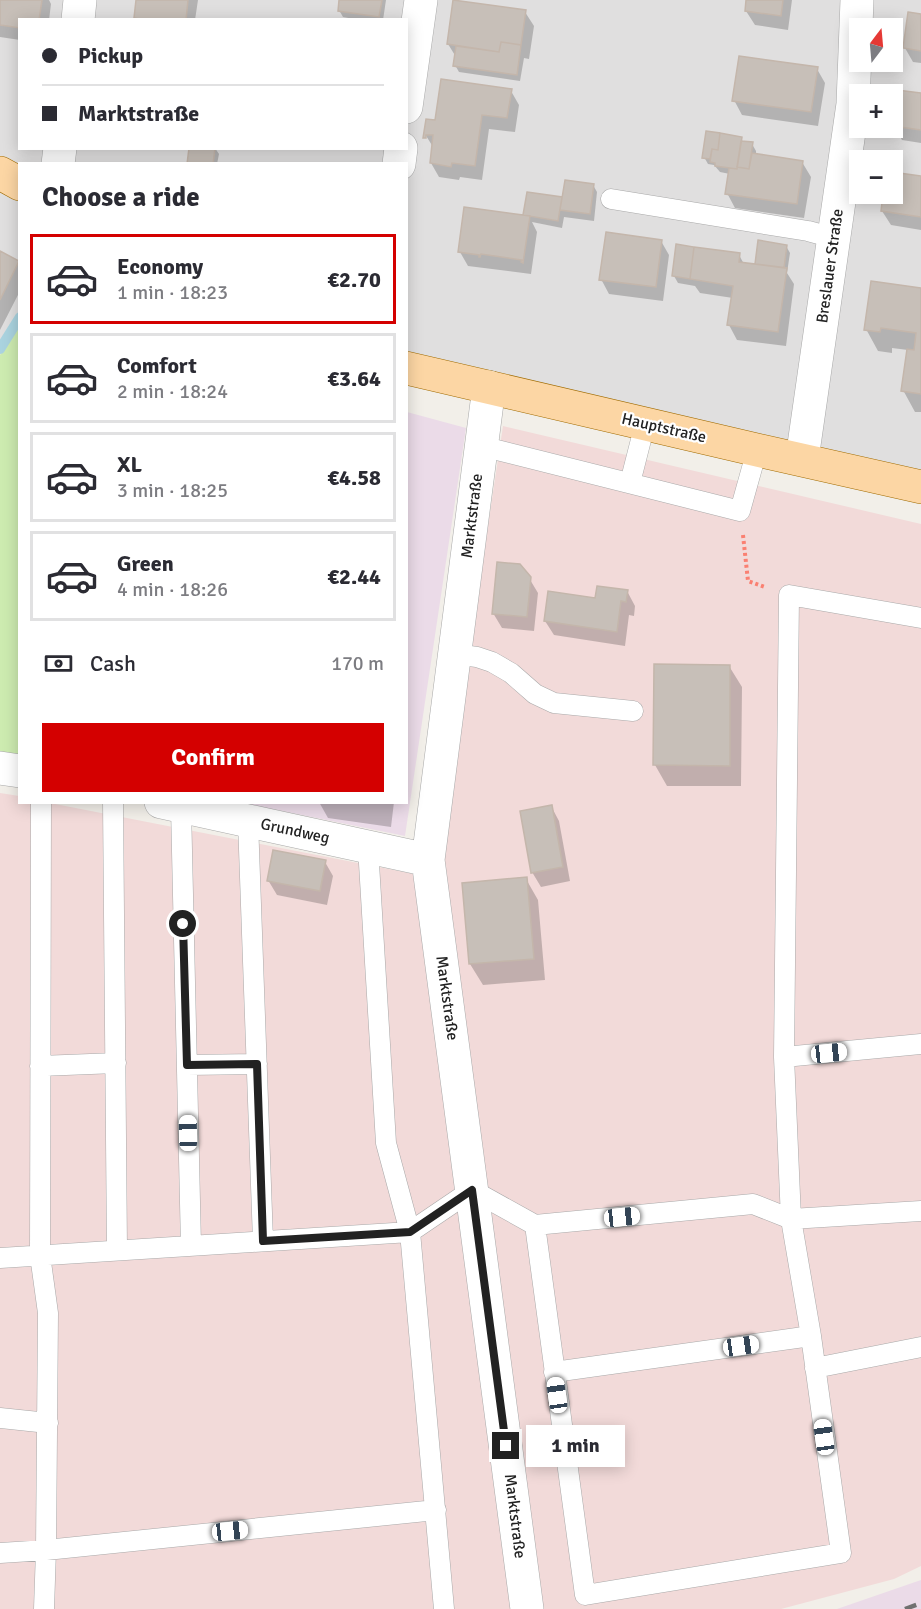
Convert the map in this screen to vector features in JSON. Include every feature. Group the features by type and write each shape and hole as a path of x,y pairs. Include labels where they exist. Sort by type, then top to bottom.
{"main road":[{"path":"0,173 18,182"},
{"name":"Hauptstraße","path":"408,368 921,486"}],"street":[{"path":"78,18 80,0"},
{"path":"408,93 421,0"},
{"name":"Breslauer Straße","path":"802,459 853,104 856,0"},
{"name":"Marktstraße","path":"489,387 429,860 527,1609"},
{"path":"0,768 18,771"},
{"name":"Grundweg","path":"171,805 429,860"}],"lane":[{"path":"611,199 808,231 834,238"},
{"path":"630,483 645,424"},
{"path":"481,446 740,510 757,450"},
{"path":"535,1226 585,1595 841,1552 811,1336 791,1219 783,1057 789,595 921,618"},
{"path":"454,654 477,657 492,662 511,673 535,694 554,703 633,711"},
{"path":"41,804 40,1255 48,1313 44,1609"},
{"path":"113,804 117,1250"},
{"path":"171,805 187,1065 191,1246"},
{"path":"248,821 263,1241"},
{"path":"368,847 386,1143 410,1232 444,1609"},
{"path":"783,1057 921,1044"},
{"path":"40,1066 116,1064"},
{"path":"187,1065 257,1064"},
{"path":"0,1258 410,1232 472,1190 535,1226 753,1204 791,1219 921,1211"},
{"path":"554,1372 811,1336"},
{"path":"814,1368 921,1347"},
{"path":"0,1418 48,1423"},
{"path":"0,1553 436,1510"}],"path":[{"path":"740,510 748,581 789,595"}],"shaded area":[{"path":"0,0 921,0 921,473 471,370 408,351 408,162 18,162 18,325 0,355"},
{"path":"408,412 466,428 405,836 248,804 408,804"},
{"path":"503,426 921,524 921,1566 894,1579 781,1609 0,1609 0,793 18,796 18,804 55,804 435,878"},
{"path":"921,1580 921,1609 837,1609"}],"green space":[{"path":"18,325 18,759 0,755 0,355"}],"building":[{"path":"0,0 42,0 39,18 18,18 18,28 0,25"},
{"path":"136,0 188,0 186,18 134,18"},
{"path":"339,0 382,0 379,17 338,11"},
{"path":"453,0 526,10 521,45 501,42 499,52 447,44"},
{"path":"746,0 783,0 781,16 745,11"},
{"path":"908,12 921,14 921,51 903,48"},
{"path":"501,42 521,45 517,75 453,66 456,46 499,52"},
{"path":"739,56 818,67 811,112 732,101"},
{"path":"441,79 512,89 507,118 482,115 475,166 452,163 451,167 430,163 433,135 426,135 426,138 423,138 426,119 435,120"},
{"path":"903,91 921,93 921,130 903,127"},
{"path":"706,131 720,133 718,150 712,149 710,159 702,158"},
{"path":"720,133 742,137 737,169 715,166 715,163 710,162 712,149 718,150"},
{"path":"741,141 753,142 749,169 737,167"},
{"path":"189,150 215,150 213,162 187,162"},
{"path":"752,153 803,161 797,204 725,194 729,168 749,169"},
{"path":"903,174 921,176 921,217 881,211 882,204 903,204"},
{"path":"565,180 594,184 590,214 560,210"},
{"path":"527,192 562,197 558,221 523,215"},
{"path":"464,207 530,216 523,263 522,260 481,254 479,257 479,255 458,252"},
{"path":"606,232 662,240 656,287 599,280"},
{"path":"758,240 787,245 784,268 755,264"},
{"path":"676,244 694,247 690,279 672,276"},
{"path":"694,247 740,253 739,262 787,268 778,332 727,325 733,286 690,279"},
{"path":"0,251 18,260 18,263 0,300"},
{"path":"871,281 921,288 921,394 901,391 907,349 914,350 916,333 881,328 880,332 864,330"},
{"path":"497,562 520,564 531,577 527,617 492,614"},
{"path":"597,586 628,590 626,602 621,601 617,632 544,621 548,591 595,598"},
{"path":"654,664 730,665 730,766 653,765"},
{"path":"552,805 563,867 531,873 520,811"},
{"path":"273,850 326,860 320,891 267,881"},
{"path":"527,877 534,959 469,964 462,883"}],"waterway":[{"path":"0,349 18,320"}],"railway":[{"path":"905,1609 921,1603"}],"route":[{"path":"183,924 187,1065 257,1064 263,1241 410,1232 472,1190 506,1446"}]}
